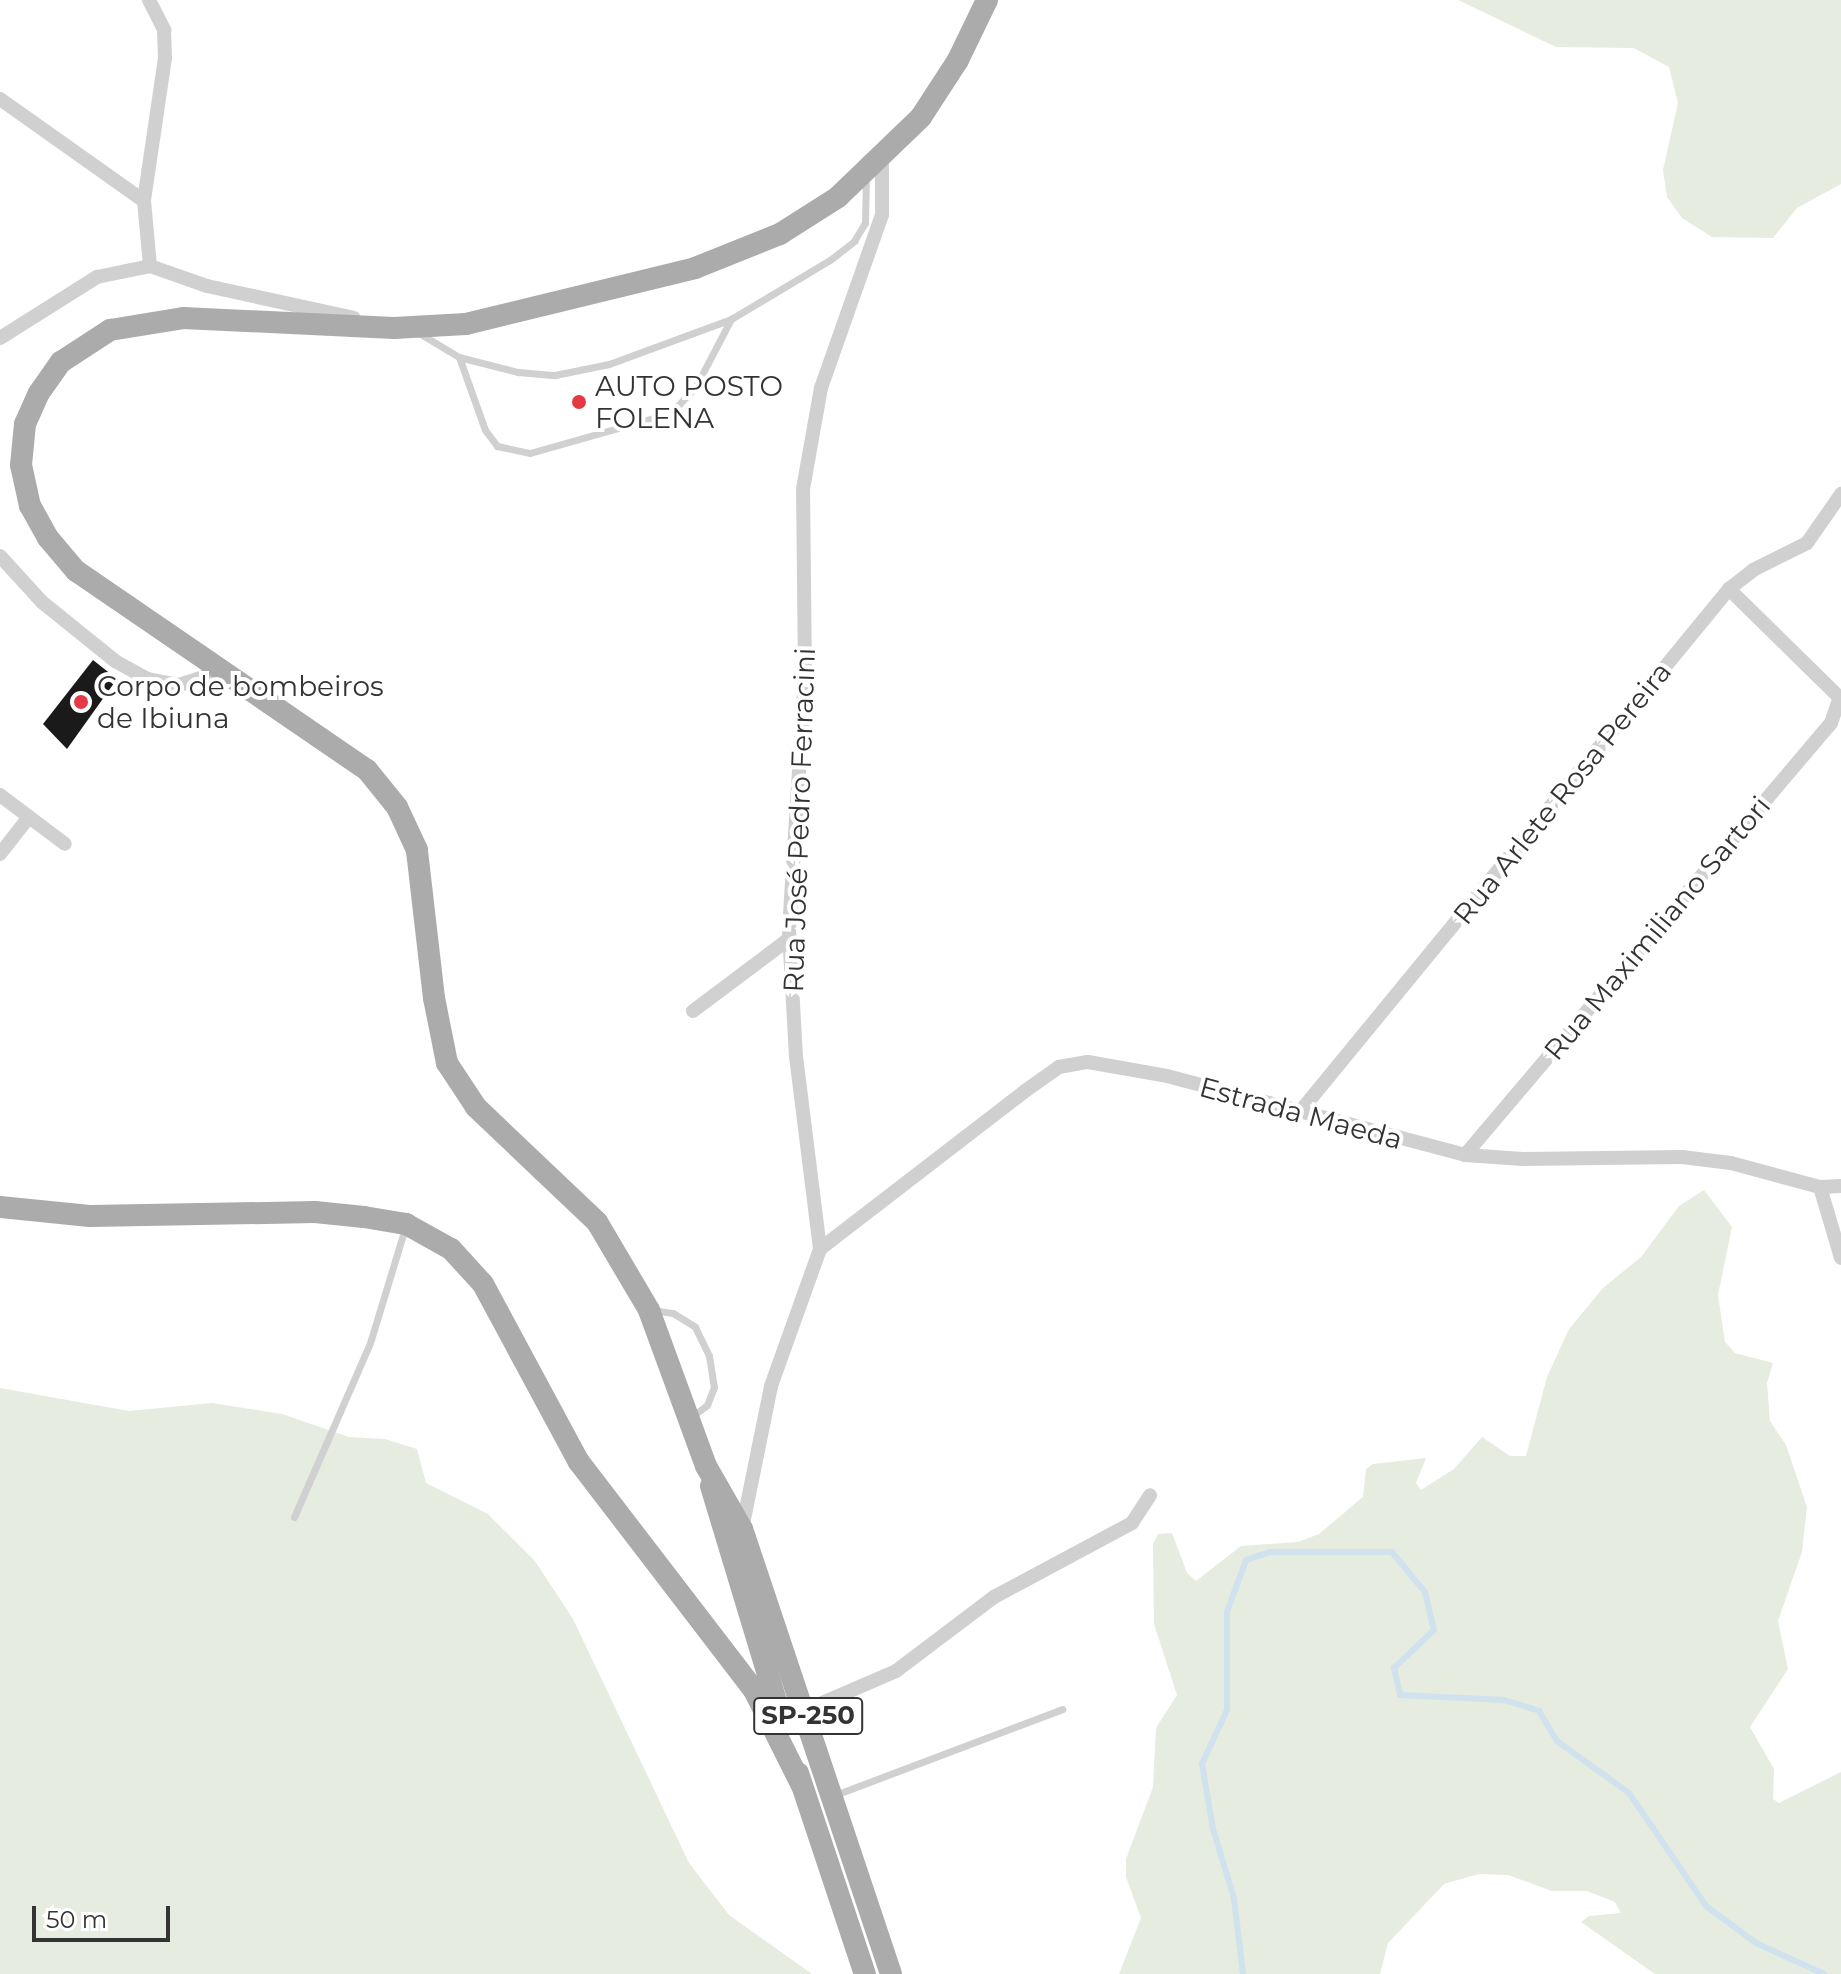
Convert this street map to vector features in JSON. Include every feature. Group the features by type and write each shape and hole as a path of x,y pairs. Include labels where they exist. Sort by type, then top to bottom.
{"main road":[{"name":"SP-250","path":"865,1974 718,1523 706,1466 649,1310 597,1222 476,1107 447,1063 434,998 417,850 397,807 367,770 219,672 76,571 48,538 30,506 21,465 25,424 39,393 61,362 83,344 110,330 141,322 229,318 402,328 466,324 695,268 780,234 874,165 921,117 958,60 979,0"},
{"path":"958,60 987,0"},
{"path":"0,1207 90,1216 315,1212 406,1224 426,1232 470,1266 579,1462 754,1690 802,1786"},
{"name":"SP-250","path":"706,1466 742,1529 835,1795 891,1974"},
{"path":"693,1610 766,1669 809,1744 852,1855"}],"street":[{"path":"149,0 164,30 165,58 144,201 150,266"},
{"path":"0,99 144,201"},
{"name":"Rua José Pedro Ferracini","path":"742,1529 771,1386 820,1249 796,1057 789,939 805,676 806,462 821,388 882,215 874,165"},
{"path":"0,338 97,277 150,266 207,286 402,328"},
{"name":"Rua Arlete Rosa Pereira","path":"1299,1113 1729,589 1753,570 1807,543 1841,494"},
{"path":"0,556 42,602 115,661 148,679 179,685 219,672"},
{"path":"1729,589 1840,698"},
{"name":"Rua Maximiliano Sartori","path":"1465,1155 1831,723 1840,698"},
{"path":"0,795 65,844"},
{"path":"0,854 29,817"},
{"path":"693,1011 789,939"},
{"name":"Estrada Maeda","path":"820,1249 1059,1067 1088,1062 1113,1065 1465,1155 1523,1159 1682,1157 1731,1163 1820,1187 1841,1186"},
{"path":"1820,1187 1841,1258"},
{"path":"806,1710 896,1671 994,1597 1132,1523 1150,1495"}],"lane":[{"path":"402,328 459,357 555,375 609,364 731,319 854,241 865,223 874,165"},
{"path":"459,357 485,430 497,446 530,453 671,413 696,386 731,319"},
{"path":"294,1517 370,1343 406,1224"},
{"path":"649,1310 673,1313 695,1327 709,1356 714,1387 707,1405 689,1420"},
{"path":"835,1795 1062,1709"}],"shaded area":[{"path":"1458,0 1841,0 1841,184 1797,208 1773,238 1712,237 1682,218 1667,197 1663,170 1678,103 1669,67 1634,48 1556,47"},
{"path":"1704,1190 1732,1227 1718,1295 1725,1342 1735,1353 1773,1363 1767,1383 1770,1421 1786,1445 1807,1507 1802,1552 1778,1621 1788,1669 1750,1727 1774,1769 1773,1799 1779,1803 1841,1772 1841,1974 1655,1974 1581,1922 1589,1916 1621,1913 1615,1902 1587,1891 1552,1891 1508,1875 1479,1874 1444,1884 1388,1943 1380,1974 1119,1974 1141,1918 1126,1877 1126,1859 1153,1787 1156,1728 1177,1695 1154,1624 1153,1544 1158,1534 1172,1533 1187,1573 1196,1581 1241,1546 1298,1542 1319,1534 1363,1497 1366,1469 1373,1464 1426,1458 1416,1483 1421,1490 1454,1469 1482,1437 1510,1456 1526,1456 1547,1377 1569,1329 1603,1288 1641,1257 1679,1206"},
{"path":"0,1388 129,1411 212,1403 282,1414 349,1437 385,1439 417,1449 426,1483 488,1514 535,1561 573,1619 689,1863 729,1915 812,1974 0,1974"}],"building":[{"name":"Corpo de bombeiros de Ibiuna","path":"93,660 117,679 67,749 43,724"}],"waterway":[{"path":"1243,1974 1234,1898 1213,1829 1202,1764 1227,1710 1227,1612 1246,1560 1271,1552 1392,1552 1425,1592 1434,1630 1394,1668 1400,1695 1504,1700 1539,1711 1557,1741 1629,1793 1706,1906 1756,1943 1824,1974"}],"place":[{"name":"AUTO POSTO FOLENA","path":"579,402"},
{"name":"Corpo de bombeiros de Ibiuna","path":"81,702"}]}
